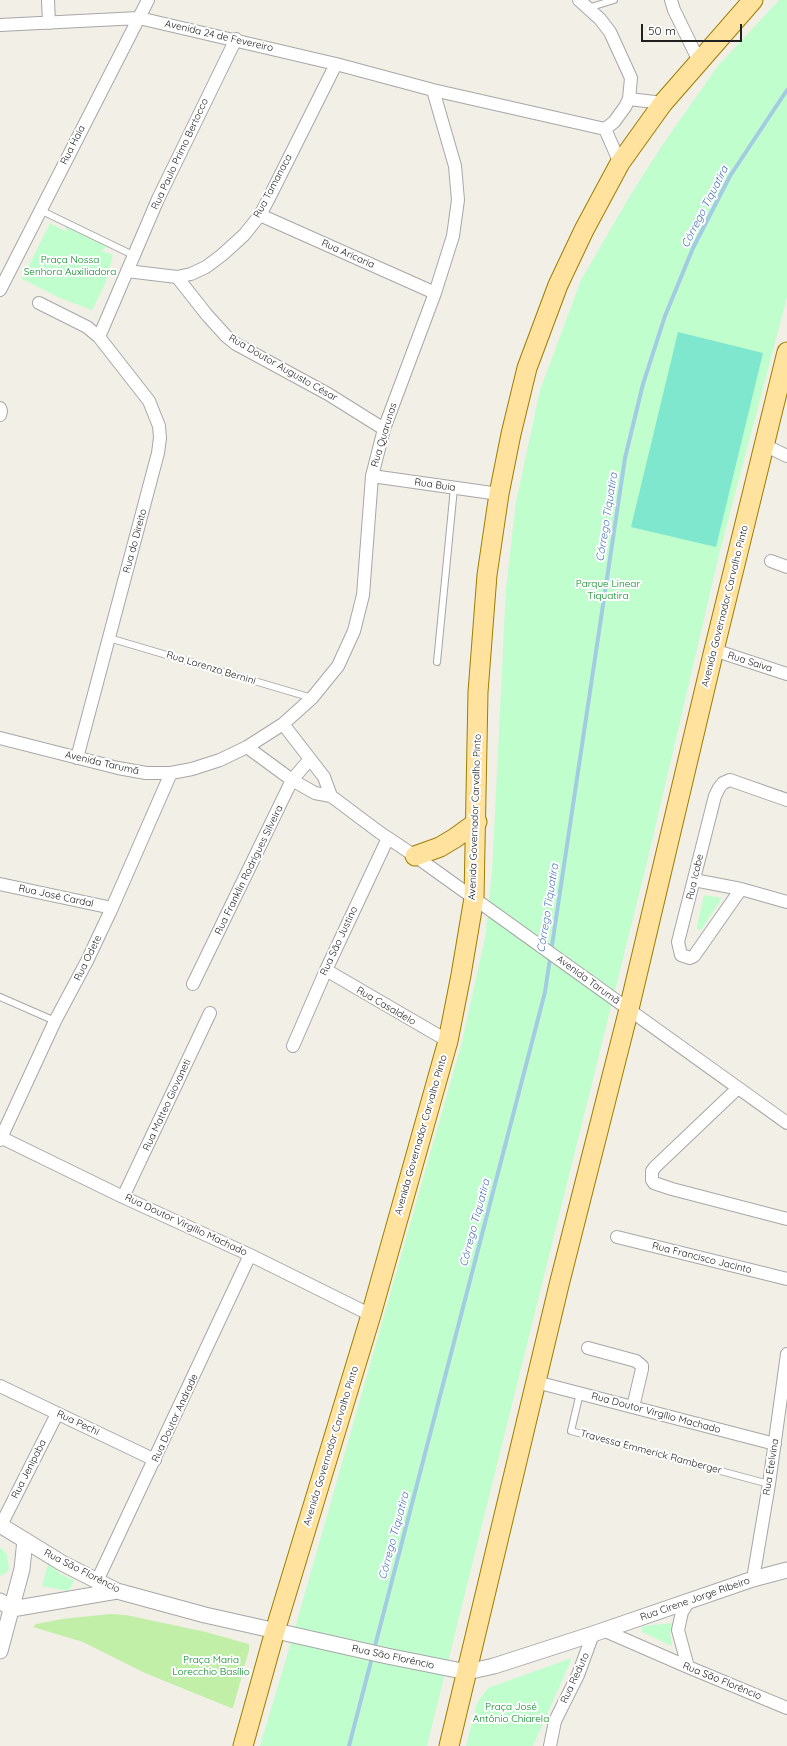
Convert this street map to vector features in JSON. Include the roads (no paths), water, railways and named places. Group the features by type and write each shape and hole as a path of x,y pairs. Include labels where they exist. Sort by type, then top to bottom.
{"main road":[{"name":"Avenida Governador Carvalho Pinto","path":"243,1746 275,1631 371,1315 448,1041 469,938 474,898 477,822 478,692 487,574 499,494 511,434 527,368 558,285 584,230 620,163 663,103 753,0"},
{"name":"Avenida Governador Carvalho Pinto","path":"449,1746 558,1285 629,1009 714,650 787,352"},
{"path":"415,856 455,838 477,822"}],"street":[{"path":"48,0 49,23"},
{"name":"Rua Haia","path":"0,290 148,0"},
{"path":"671,0 674,10 699,61"},
{"path":"583,4 600,19 610,32 627,66 631,78 629,99 620,114 605,129 620,163"},
{"name":"Avenida 24 de Fevereiro","path":"0,25 139,18 236,39 433,90 605,129"},
{"name":"Rua Paulo Primo Bertocco","path":"127,271 133,255 236,39"},
{"name":"Rua Tamanaca","path":"177,277 191,274 206,267 222,256 244,235 260,215 336,64"},
{"name":"Rua Quarunas","path":"248,747 283,724 312,698 338,666 354,630 363,595 372,476 384,429 436,293 453,236 458,200 455,166 433,90"},
{"path":"629,99 663,103"},
{"name":"Rua Aricaria","path":"260,215 436,293"},
{"path":"39,303 87,327 99,337 127,271 177,277"},
{"name":"Rua Doutor Augusto César","path":"177,277 207,316 236,344 328,394 384,429"},
{"name":"Rua do Direito","path":"77,758 158,453 160,438 159,426 148,401 99,337"},
{"path":"764,446 787,456"},
{"name":"Rua Buia","path":"372,476 499,494"},
{"path":"771,561 787,567"},
{"name":"Rua Saiva","path":"714,650 787,674"},
{"path":"283,724 324,776 331,796"},
{"name":"Avenida Tarumã","path":"0,738 77,758 146,773 171,774 220,760 248,747 292,780 315,793 331,796 787,1123"},
{"name":"Rua Franklin Rodrigues Silveira","path":"193,984 292,780 310,759"},
{"name":"Rua Odete","path":"0,1138 55,1022 87,961 112,908 171,774"},
{"name":"Rua Icobe","path":"741,889 694,956 690,958 681,955 678,950 678,942 715,796 723,783 730,780 787,800"},
{"name":"Rua São Justino","path":"293,1046 326,970 388,838"},
{"path":"694,880 741,889 787,902"},
{"name":"Rua José Cardal","path":"0,884 112,908"},
{"name":"Rua Casaldelo","path":"326,970 448,1041"},
{"name":"Rua Matteo Giovaneti","path":"123,1197 210,1013"},
{"path":"738,1088 655,1167 652,1171 652,1180 654,1183 672,1189 787,1219"},
{"name":"Rua Doutor Virgílio Machado","path":"0,1138 123,1197 250,1255 371,1315"},
{"name":"Rua Francisco Jacinto","path":"617,1237 787,1279"},
{"name":"Rua Doutor Andrade","path":"97,1581 250,1255"},
{"path":"588,1348 636,1361 642,1366 632,1407"},
{"name":"Rua Etelvina","path":"753,1579 769,1484 787,1354"},
{"name":"Rua Doutor Virgílio Machado","path":"536,1382 775,1444"},
{"name":"Rua Pechi","path":"0,1386 155,1460"},
{"name":"Rua Jenipaba","path":"0,1525 57,1414"},
{"name":"Rua São Florêncio","path":"0,1525 117,1591 205,1615 467,1672 480,1670 598,1632 787,1708"},
{"path":"0,1651 4,1606 22,1569 25,1540"},
{"name":"Rua Cirene Jorge Ribeiro","path":"598,1632 753,1579 787,1570"},
{"path":"4,1606 117,1591"},
{"path":"688,1667 678,1630 682,1612 689,1601"},
{"name":"Rua Reduto","path":"550,1746 555,1721 598,1632"}],"lane":[{"path":"583,4 614,0"},
{"path":"40,210 133,255"},
{"path":"437,662 454,488"},
{"name":"Rua Lorenzo Bernini","path":"109,638 312,698"},
{"path":"0,997 55,1022"},
{"name":"Travessa Emmerick Ramberger","path":"580,1393 571,1431 769,1484"}],"waterway":[{"name":"Córrego Tiquatira","path":"349,1746 545,992 625,458 643,384 665,316 693,248 730,176 787,90"}],"park label":[{"name":"Praça Nossa Senhora Auxiliadora","path":"70,266"},
{"name":"Parque Linear Tiquatira","path":"608,590"},
{"name":"Praça Maria Lorecchio Basílio","path":"211,1666"},
{"name":"Praça José Antônio Chiarela","path":"511,1712"}]}
